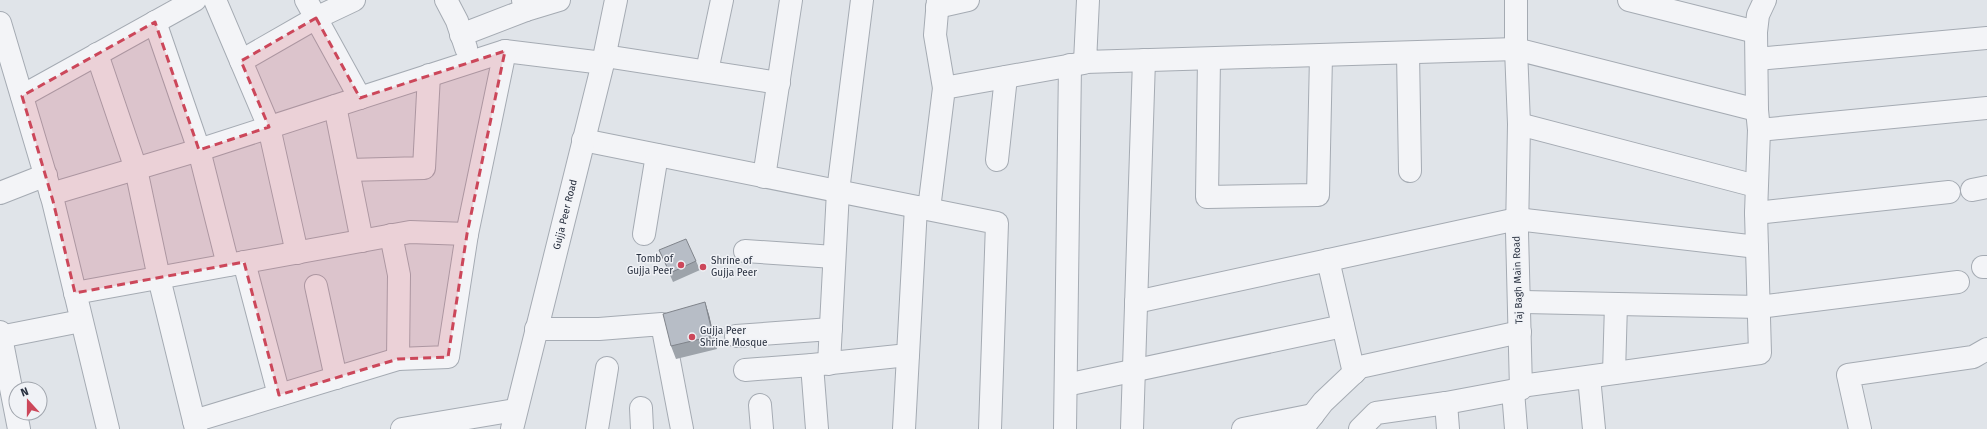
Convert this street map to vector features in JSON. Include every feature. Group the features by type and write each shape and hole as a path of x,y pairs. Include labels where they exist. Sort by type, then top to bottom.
{"street":[{"path":"22,96 194,0"},
{"path":"215,0 269,127 297,253"},
{"path":"241,61 311,9 354,0"},
{"path":"446,0 462,35 471,62"},
{"path":"462,35 525,5 559,0"},
{"name":"Gujja Peer Road","path":"513,419 604,59 616,0"},
{"path":"707,71 722,0"},
{"path":"764,176 792,0"},
{"path":"817,429 820,365 831,329 838,191 862,0"},
{"path":"900,429 923,208 944,88 935,35 938,3 968,0"},
{"path":"1065,429 1078,64 1088,0"},
{"name":"Taj Bagh Main Road","path":"1516,0 1519,124 1517,219 1520,332 1516,429"},
{"path":"1629,0 1756,32"},
{"path":"1360,429 1376,413 1446,403 1517,388 1760,353 1756,213 1758,120 1756,32 1758,15 1765,0"},
{"path":"311,9 360,98"},
{"path":"155,22 199,150 279,396"},
{"path":"0,23 5,34 48,184 108,429"},
{"path":"1757,59 1987,38"},
{"path":"944,88 1078,64 1144,60 1321,56 1516,49 1758,120 1987,108"},
{"path":"97,54 136,169 159,278 195,425 279,396 398,359 448,357 467,234 505,51"},
{"path":"0,193 136,169 505,51 604,59 707,71 778,83"},
{"path":"1408,53 1410,171"},
{"path":"1209,59 1207,197 1318,195 1321,56"},
{"path":"1132,429 1144,60"},
{"path":"348,170 424,168 429,75"},
{"path":"997,160 1006,77"},
{"path":"335,106 362,241"},
{"path":"1519,124 1756,186"},
{"path":"584,140 997,223 990,429"},
{"path":"644,234 657,155"},
{"path":"1756,213 1949,192"},
{"path":"1136,302 1517,219 1757,247"},
{"path":"75,293 410,232 467,234"},
{"path":"391,235 399,275 398,359"},
{"path":"745,251 834,256"},
{"path":"1328,260 1354,373"},
{"path":"1519,302 1759,307 1958,282"},
{"path":"316,286 336,378"},
{"path":"1614,373 1616,304"},
{"path":"19,429 0,336 81,321"},
{"path":"536,328 599,329 662,324 682,429"},
{"path":"1066,385 1343,326"},
{"path":"736,336 831,329"},
{"path":"1243,429 1308,422 1323,402 1360,367 1520,332"},
{"path":"1860,429 1848,375 1973,357 1987,349"},
{"path":"745,370 820,365 908,355"},
{"path":"597,429 607,368"},
{"path":"1589,377 1594,429"},
{"path":"1446,403 1448,429"},
{"path":"760,405 762,429"},
{"path":"641,408 642,429"},
{"path":"402,429 513,419"}],"highlighted area":[{"path":"316,18 360,98 505,51 467,234 448,357 398,359 279,395 244,262 75,293 53,201 22,96 155,22 199,150 269,127 241,61"}],"building":[{"name":"Tomb of Gujja Peer","path":"686,239 696,261 670,273 659,250"},
{"path":"705,302 713,336 671,346 663,314"}],"place":[{"name":"Tomb of Gujja Peer","path":"681,265"},
{"name":"Shrine of Gujja Peer","path":"703,267"},
{"name":"Gujja Peer Shrine Mosque","path":"692,337"}]}
